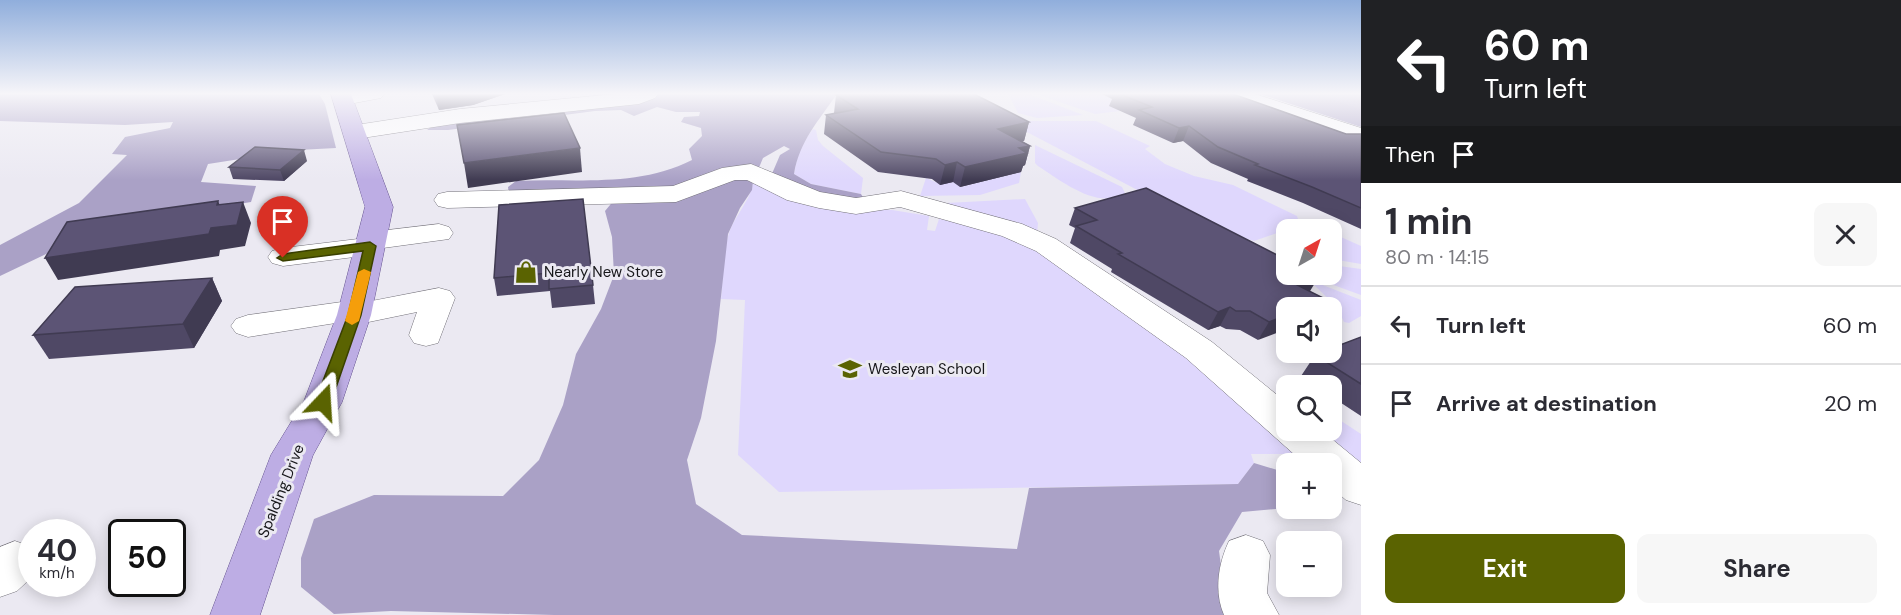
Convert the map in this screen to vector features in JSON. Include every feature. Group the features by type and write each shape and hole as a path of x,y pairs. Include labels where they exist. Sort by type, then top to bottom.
{"main road":[{"name":"Spalding Drive","path":"235,615 292,455 323,402 355,312 379,207 352,123"}],"street":[{"path":"359,141 433,123"},
{"path":"359,141 560,123"},
{"path":"1323,123 1361,135"},
{"path":"447,200 676,194 731,173 752,172 796,194 819,200 856,206 901,199 1012,230 1046,245 1199,350 1276,416"},
{"path":"283,258 439,233"},
{"path":"248,326 439,298 426,335"},
{"path":"1306,441 1361,488"},
{"path":"1246,555 1242,599 1254,615"}],"shaded area":[{"path":"53,123 162,123 125,125"},
{"path":"173,123 330,123 336,148 298,150 208,164 201,182 256,186 251,202 107,225 0,276 0,245 79,203 127,155 112,154 125,137 170,128"},
{"path":"504,123 448,130 427,130 434,125"},
{"path":"683,123 817,123 800,152 794,174 811,184 861,194 864,199 840,201 771,176 780,155 790,149 784,146 763,158 758,170 676,191 509,195 508,187 516,181 606,180 650,175 671,169 692,160 689,149 702,136 701,128"},
{"path":"1024,123 1100,123 1150,146 1145,149 1165,164 1194,176 1233,185 1297,216 1298,219 1276,219 1276,233 1254,241 1206,226 1025,131"},
{"path":"1348,123 1361,123 1361,127"},
{"path":"813,129 816,130 818,140 823,146 863,178 861,194 811,184 794,174 801,150"},
{"path":"1035,145 1122,187 1125,193 1115,198 1104,198 1080,192 1035,163"},
{"path":"1021,172 1019,183 980,195 920,196 926,178 940,184 953,182 961,187"},
{"path":"744,178 753,181 752,190 740,208 728,234 716,341 701,418 687,460 696,504 742,535 1017,549 1029,488 1238,484 1254,463 1276,470 1276,509 1242,512 1219,551 1227,610 1225,615 554,615 391,611 334,614 301,587 301,558 314,519 374,495 503,496 539,460 563,405 576,354 601,309 614,275 612,237 605,211 615,199"},
{"path":"753,181 861,210 892,210 929,216 927,230 935,231 939,219 996,230 1026,241 1190,352 1276,428 1276,441 1290,441 1304,453 1251,454 1254,463 1238,484 779,492 738,455 745,300 721,299 727,240 752,188"},
{"path":"1025,199 1038,223 1037,233 927,204"},
{"path":"1342,237 1361,246 1361,264 1342,261"},
{"path":"1342,266 1361,269 1361,295 1334,285 1342,285"},
{"path":"1314,285 1323,285 1361,300 1361,316 1349,323 1344,322 1342,297 1327,297"},
{"path":"1342,422 1361,434 1361,472 1342,456 1342,453 1338,453 1324,441 1342,441"}],"building":[{"path":"478,123 568,123 580,148 464,163 457,125"},
{"path":"837,123 1026,123 998,129 1030,146 1019,148 1027,153 965,167 957,162 945,165 936,159 881,152"},
{"path":"1167,123 1314,123 1346,134 1361,134 1361,208 1255,165 1258,164 1218,147 1189,126 1179,128"},
{"path":"255,147 304,150 280,170 229,167"},
{"path":"1146,188 1276,254 1276,285 1297,285 1321,297 1276,297 1276,319 1269,322 1250,311 1236,311 1230,307 1218,312 1118,254 1122,253 1076,226 1097,220 1075,208"},
{"path":"583,199 593,285 549,289 549,273 494,278 499,205"},
{"path":"218,201 217,205 243,202 237,225 211,228 209,234 45,258 67,222"},
{"path":"212,278 183,324 33,335 75,287"},
{"path":"1361,337 1361,384 1328,363 1342,363 1342,344"}],"slow traffic":[{"path":"352,321 364,272"}],"place":[{"name":"Nearly New Store","path":"526,272"},
{"name":"Wesleyan School","path":"850,369"}],"route":[{"path":"283,258 370,246 354,315 323,402"}]}
